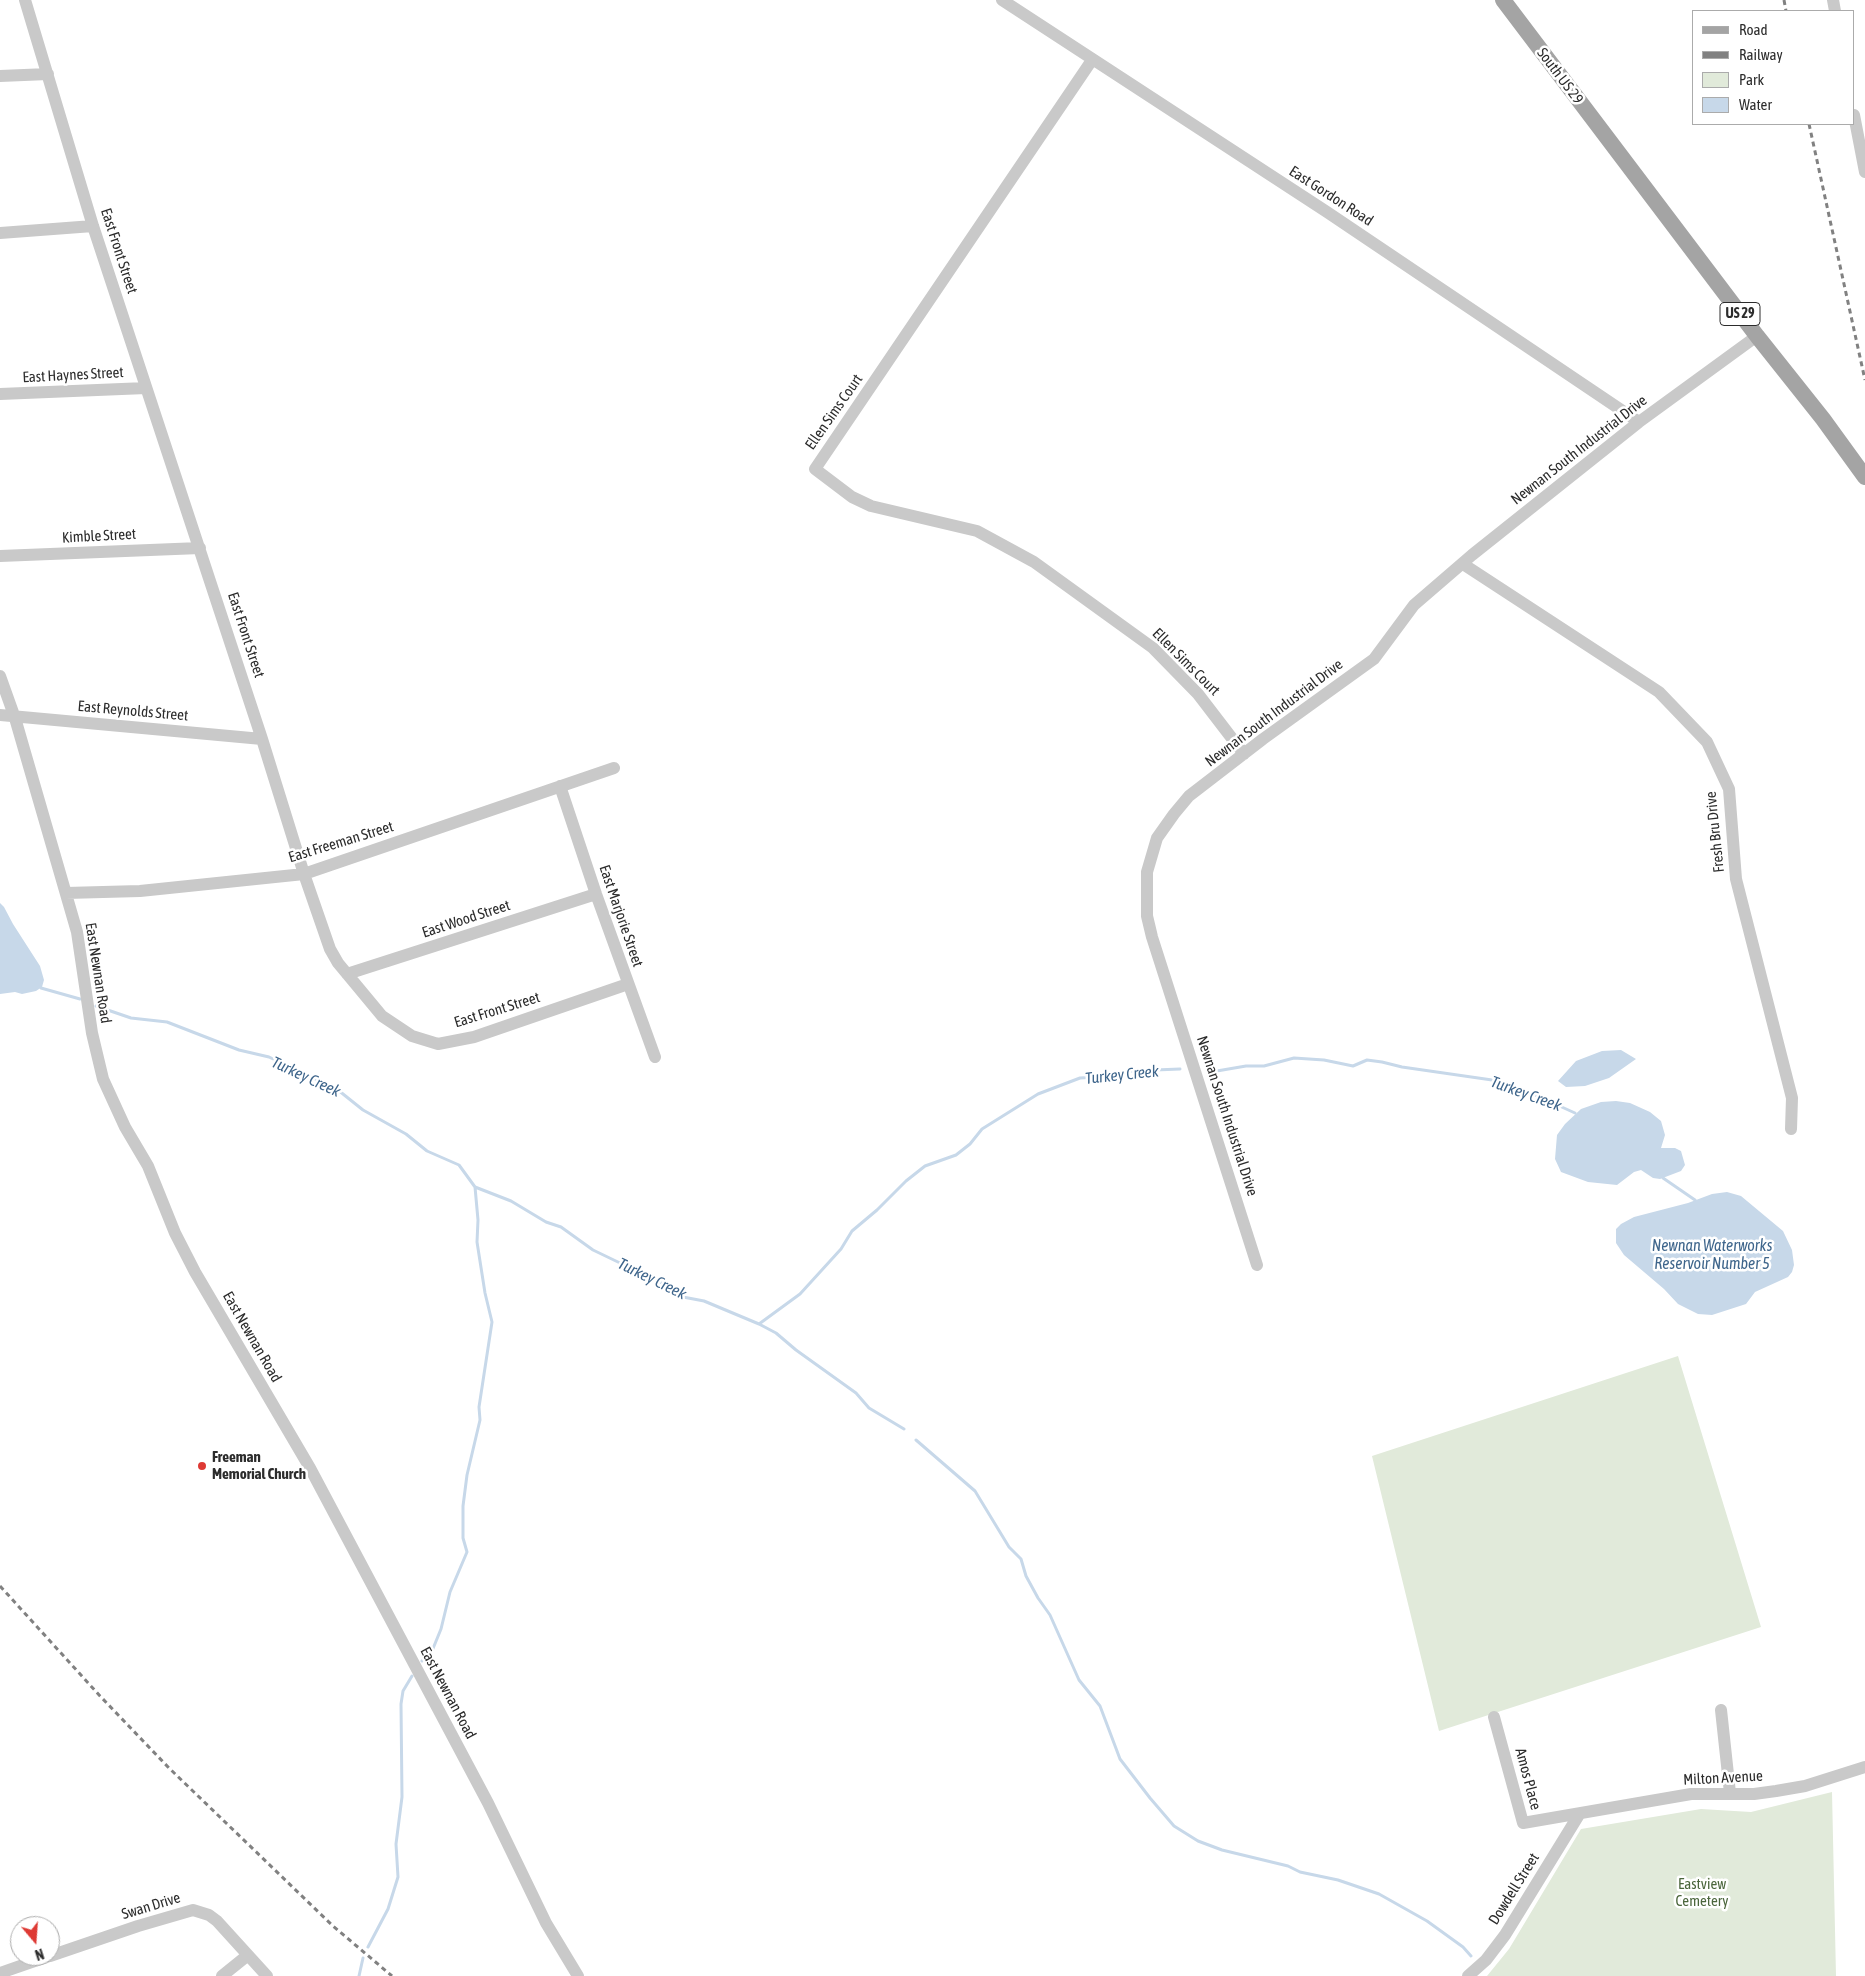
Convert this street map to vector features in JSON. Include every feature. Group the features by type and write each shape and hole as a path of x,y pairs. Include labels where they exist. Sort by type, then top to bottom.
{"main road":[{"name":"South US 29","path":"1503,0 1757,336"},
{"name":"US 29","path":"1757,336 1823,419 1864,476"}],"street":[{"name":"East Front Street","path":"25,0 146,388 262,738 304,874 330,949 338,963 382,1016 412,1036 438,1044 474,1037 628,984"},
{"name":"East Gordon Road","path":"1002,0 1335,217 1639,422"},
{"name":"Ellen Sims Court","path":"1092,60 815,470 852,497 871,506 977,531 1034,562 1153,648 1198,694 1244,754"},
{"path":"0,76 48,74"},
{"path":"1855,119 1865,172"},
{"path":"0,232 94,226"},
{"name":"Newnan South Industrial Drive","path":"1257,1265 1152,937 1147,916 1147,872 1158,838 1189,796 1374,659 1414,606 1463,564 1639,422 1757,336"},
{"name":"East Haynes Street","path":"0,394 146,388"},
{"name":"Kimble Street","path":"0,556 200,548"},
{"name":"Fresh Bru Drive","path":"1463,564 1659,692 1707,742 1729,788 1736,879 1792,1098 1791,1129"},
{"name":"East Newnan Road","path":"0,676 15,718 78,932 92,1033 103,1079 125,1127 148,1166 175,1233 195,1272 310,1468 488,1804 546,1923 578,1976"},
{"name":"East Reynolds Street","path":"0,716 262,738"},
{"name":"East Freeman Street","path":"66,893 140,891 304,874 614,768"},
{"name":"East Marjorie Street","path":"560,786 596,894 655,1057"},
{"name":"East Wood Street","path":"347,974 596,894"},
{"path":"1721,1710 1730,1793"},
{"name":"Amos Place","path":"1494,1717 1524,1823 1580,1812"},
{"name":"Milton Avenue","path":"1580,1812 1691,1794 1754,1794 1805,1786 1865,1766"},
{"name":"Dowdell Street","path":"1468,1976 1486,1960 1505,1936 1580,1812"},
{"name":"Swan Drive","path":"60,1953 138,1926 193,1910 209,1915 217,1921 267,1976"},
{"path":"222,1976 248,1954"},
{"name":"Swan Drive","path":"0,1973 21,1966"}],"green space":[{"path":"1678,1356 1761,1627 1439,1731 1372,1456"},
{"name":"Eastview Cemetery","path":"1832,1792 1836,1976 1487,1976 1509,1949 1581,1829 1701,1809 1751,1812"}],"water":[{"path":"0,903 40,966 44,980 42,987 36,991 22,994 15,992 0,994"},
{"path":"1621,1050 1636,1059 1609,1078 1585,1086 1566,1087 1558,1081 1576,1061 1602,1051"},
{"path":"1616,1101 1630,1103 1650,1112 1661,1121 1665,1135 1661,1148 1675,1148 1681,1151 1685,1165 1681,1171 1660,1179 1653,1178 1641,1170 1634,1172 1617,1185 1588,1182 1561,1172 1555,1159 1557,1135 1565,1124 1581,1109 1601,1102"},
{"name":"Newnan Waterworks Reservoir Number 5","path":"1727,1192 1741,1196 1783,1231 1792,1250 1794,1265 1788,1277 1755,1292 1746,1304 1712,1315 1698,1314 1678,1304 1664,1289 1624,1255 1616,1243 1616,1229 1634,1217 1688,1203 1712,1194"}],"waterway":[{"name":"Turkey Creek","path":"41,988 80,999"},
{"name":"Turkey Creek","path":"96,1006 131,1018 167,1022 239,1050 269,1057 338,1090 363,1110 406,1134 427,1151 459,1165 475,1187 511,1201 546,1222 561,1227 593,1250 672,1288 683,1297 704,1301 776,1333 796,1350 856,1393 869,1408 904,1429"},
{"name":"Turkey Creek","path":"1211,1072 1246,1066 1264,1066 1294,1058 1324,1060 1353,1066 1367,1060 1499,1081 1513,1085 1575,1113"},
{"name":"Turkey Creek","path":"759,1324 800,1294 841,1249 852,1231 877,1210 906,1181 925,1166 956,1155 970,1144 982,1129 1038,1094 1080,1078 1114,1076 1130,1071 1180,1069"},
{"name":"Turkey Creek","path":"1663,1178 1695,1200"},
{"path":"422,1661 432,1651 441,1629 450,1592 467,1552 463,1538 463,1506 467,1475 480,1420 479,1407 492,1322 485,1293 477,1242 478,1220 475,1187"},
{"path":"916,1440 975,1491 1009,1547 1021,1559 1026,1576 1050,1615 1079,1680 1100,1706 1120,1759 1174,1826 1198,1841 1222,1850 1288,1866 1300,1872 1338,1880 1379,1894 1427,1921 1463,1947 1471,1956"},
{"path":"368,1947 388,1909 398,1877 396,1844 402,1797 401,1704 403,1691 412,1676"},
{"path":"359,1976 363,1958"}],"railway":[{"path":"1784,0 1786,10"},
{"path":"1809,125 1865,380"},
{"path":"0,1586 100,1696 169,1768 333,1926 392,1976"}],"place":[{"name":"Freeman Memorial Church","path":"202,1466"}]}
